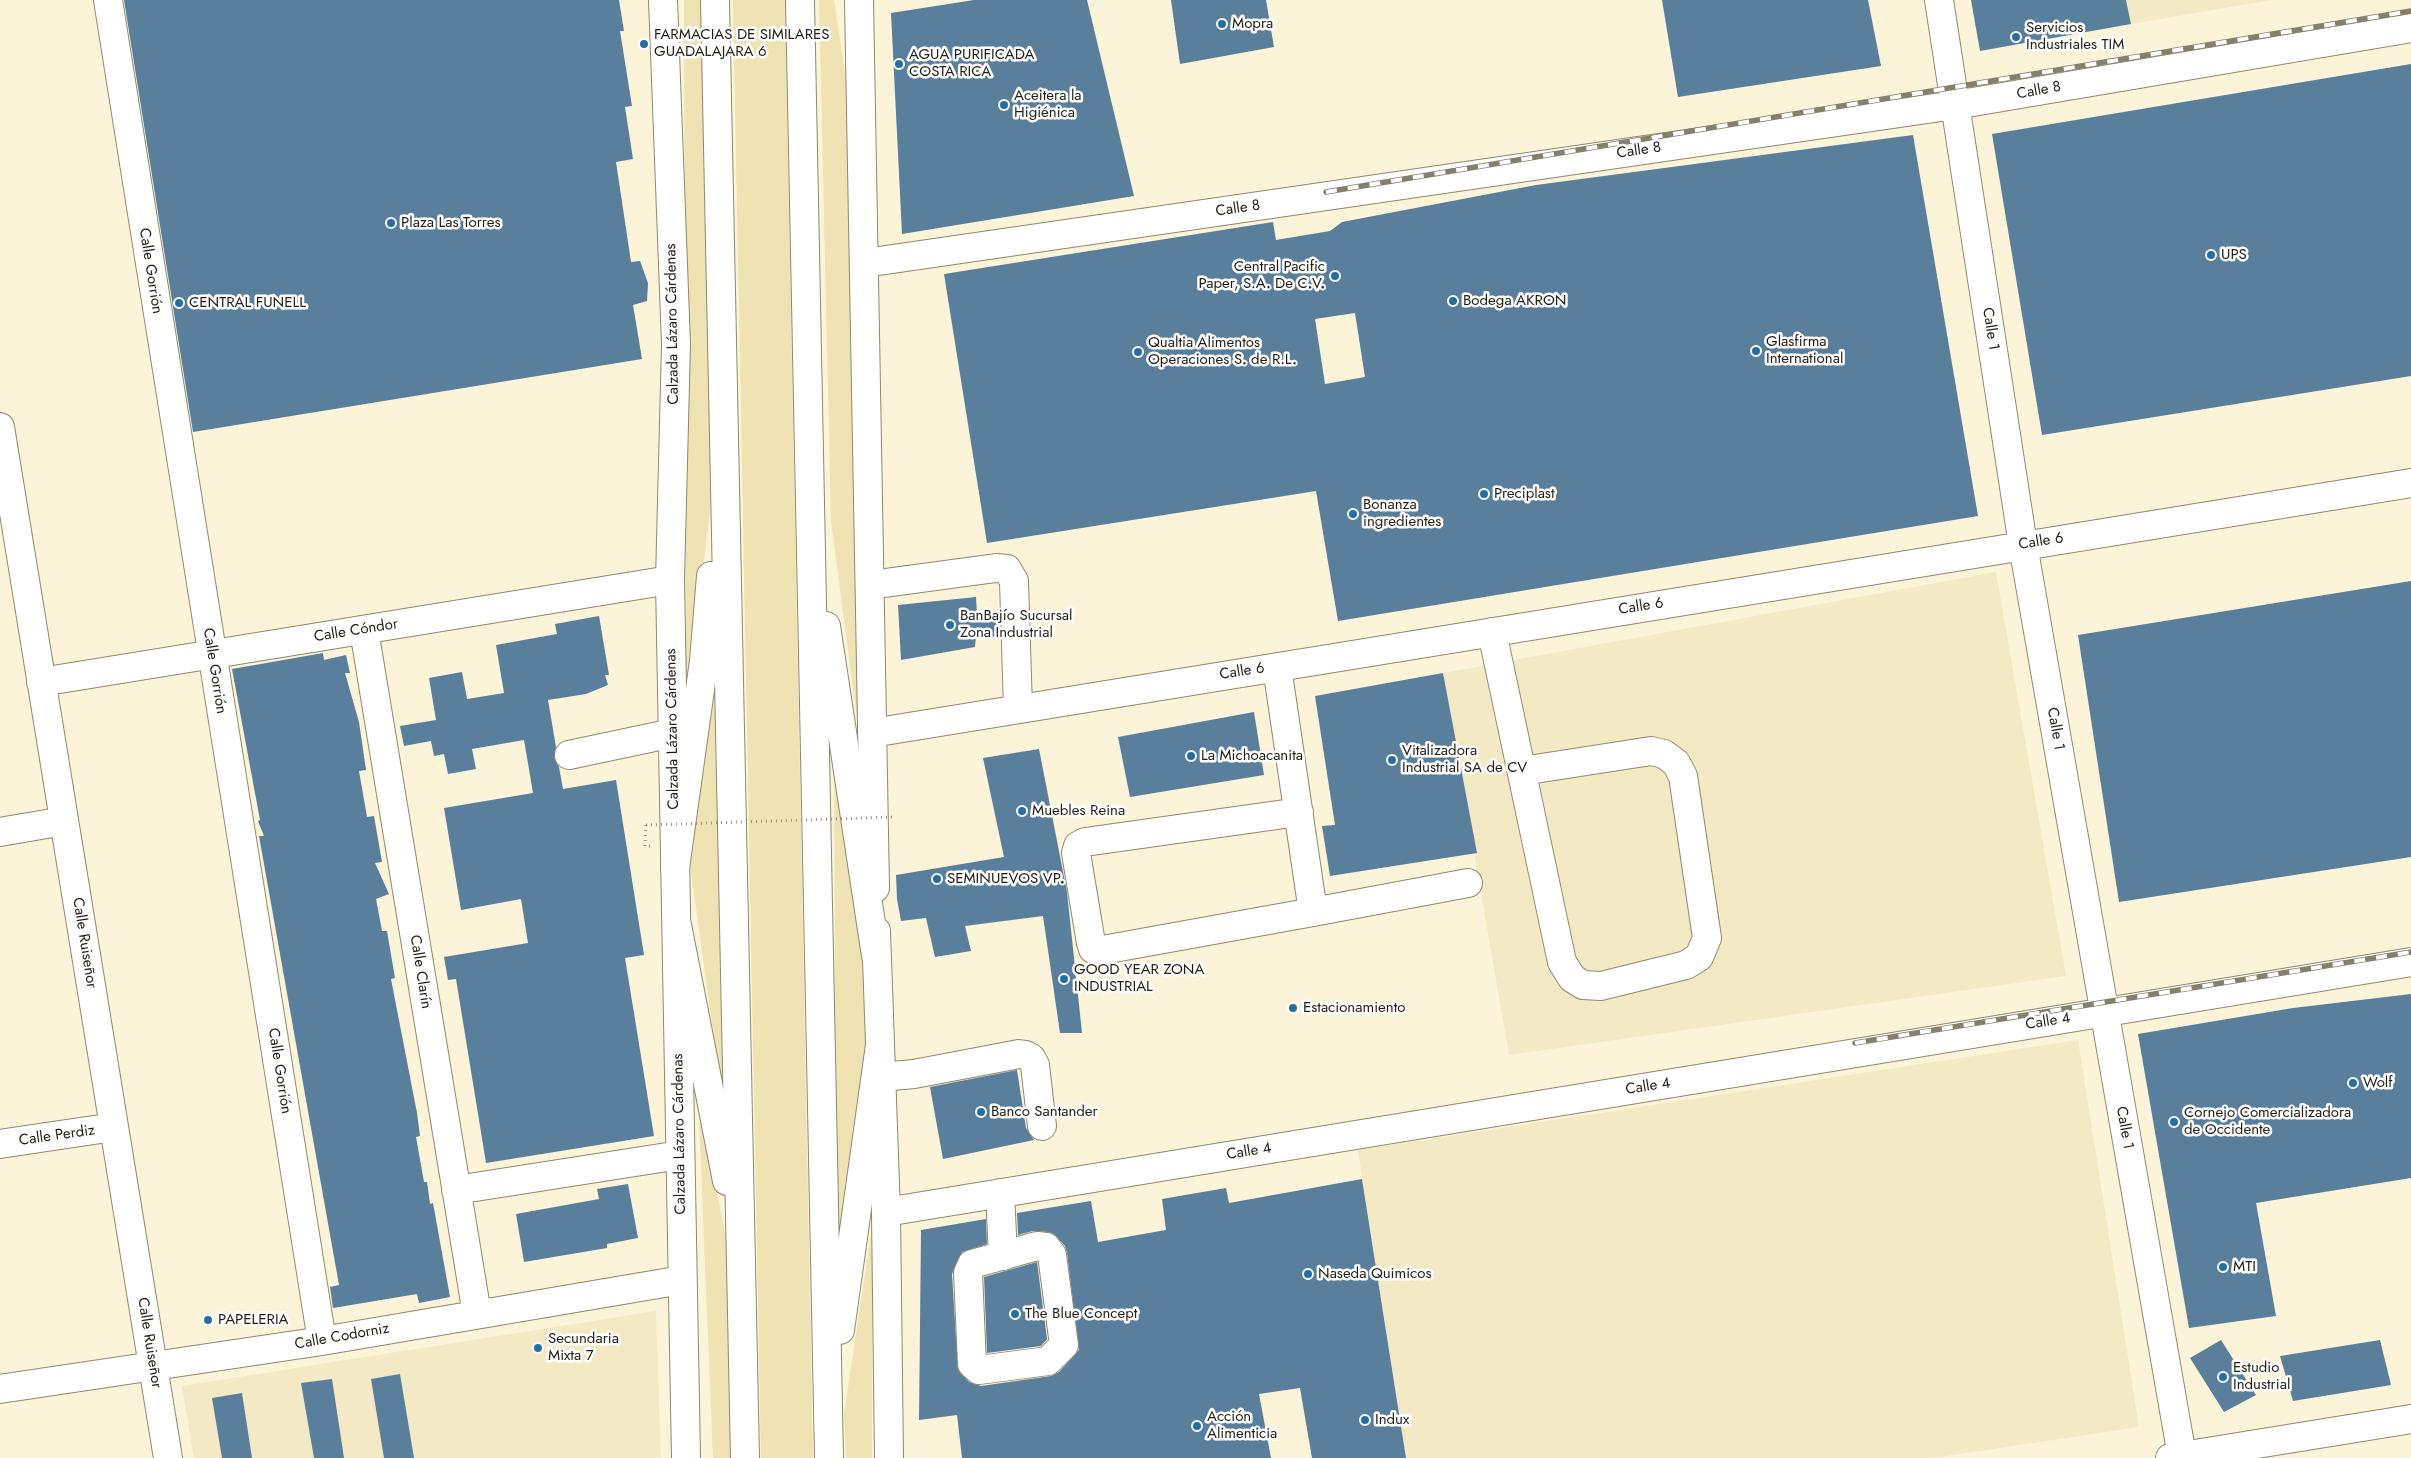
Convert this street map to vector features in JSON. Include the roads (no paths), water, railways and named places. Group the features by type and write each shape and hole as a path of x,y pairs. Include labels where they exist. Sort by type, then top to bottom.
{"main road":[{"name":"Calle Gorrión","path":"108,0 322,1341"},
{"name":"Calzada Lázaro Cárdenas","path":"663,0 676,344 670,580 686,1458"},
{"path":"715,0 745,1458"},
{"path":"800,0 829,1458"},
{"path":"841,0 863,148"},
{"path":"859,0 876,956 886,1212 889,1458"},
{"name":"Calle 1","path":"1939,0 2023,545 2176,1457"},
{"name":"Calle 8","path":"865,263 1955,105 2411,28"},
{"name":"Calle Ruiseñor","path":"0,428 7,516 41,682 168,1458"},
{"path":"675,868 704,661 724,442"},
{"name":"Calle 6","path":"872,733 2411,483"},
{"path":"810,526 853,793 876,956"},
{"path":"870,586 996,568 1006,569 1014,582 1018,709"},
{"name":"Calle Cóndor","path":"41,682 670,580"},
{"name":"Calle Clarín","path":"364,630 477,1314"},
{"path":"1492,632 1562,962 1572,978 1583,985 1600,986 1686,965 1699,957 1707,938 1683,776 1676,763 1664,754 1650,751 1522,771"},
{"path":"1277,667 1313,912"},
{"path":"569,755 673,733"},
{"path":"1299,812 1085,842 1078,846 1076,853 1093,949 1097,951 1468,883"},
{"path":"0,832 64,821"},
{"path":"677,925 742,1257"},
{"name":"Calle 4","path":"886,1212 2411,962"},
{"path":"828,1413 880,1046"},
{"path":"881,1077 914,1074 1019,1054 1026,1055 1031,1058 1035,1065 1042,1126"},
{"name":"Calle Perdiz","path":"0,1144 114,1127"},
{"path":"456,1190 680,1155"},
{"path":"1000,1193 1003,1256"},
{"path":"1037,1246 1046,1247 1052,1254 1064,1345 1048,1361 979,1370 972,1364 968,1273 972,1264 1003,1256 1037,1246"},
{"name":"Calle Codorniz","path":"0,1389 322,1341 682,1280"},
{"path":"2176,1457 2411,1419"}],"railway":[{"path":"1326,192 2411,11"},
{"path":"1855,1043 2411,952"}],"place":[{"name":"Mopra","path":"1222,24"},
{"name":"Servicios Industriales TIM","path":"2016,37"},
{"name":"FARMACIAS DE SIMILARES GUADALAJARA 6","path":"644,44"},
{"name":"AGUA PURIFICADA COSTA RICA","path":"899,64"},
{"name":"Aceitera la Higiénica","path":"1004,105"},
{"name":"Plaza Las Torres","path":"391,223"},
{"name":"UPS","path":"2211,255"},
{"name":"Central Pacific Paper, S.A. De C.V.","path":"1335,276"},
{"name":"Bodega AKRON","path":"1453,301"},
{"name":"CENTRAL FUNELL","path":"179,303"},
{"name":"Glasfirma International","path":"1756,351"},
{"name":"Qualtia Alimentos Operaciones S. de R.L.","path":"1138,352"},
{"name":"Preciplast","path":"1484,494"},
{"name":"Bonanza ingredientes","path":"1353,514"},
{"name":"BanBajío Sucursal Zona Industrial","path":"950,625"},
{"name":"La Michoacanita","path":"1191,756"},
{"name":"Vitalizadora Industrial SA de CV","path":"1392,760"},
{"name":"Muebles Reina","path":"1022,811"},
{"name":"SEMINUEVOS VP.","path":"937,879"},
{"name":"GOOD YEAR ZONA INDUSTRIAL","path":"1064,979"},
{"name":"Estacionamiento","path":"1293,1008"},
{"name":"Wolf","path":"2353,1083"},
{"name":"Banco Santander","path":"981,1112"},
{"name":"Cornejo Comercializadora de Occidente","path":"2174,1122"},
{"name":"MTI","path":"2223,1267"},
{"name":"Naseda Quimicos","path":"1308,1274"},
{"name":"The Blue Concept","path":"1015,1314"},
{"name":"PAPELERIA","path":"208,1320"},
{"name":"Secundaria Mixta 7","path":"538,1348"},
{"name":"Estudio Industrial","path":"2223,1377"},
{"name":"Indux","path":"1365,1420"},
{"name":"Acción Alimenticia","path":"1197,1426"}]}
